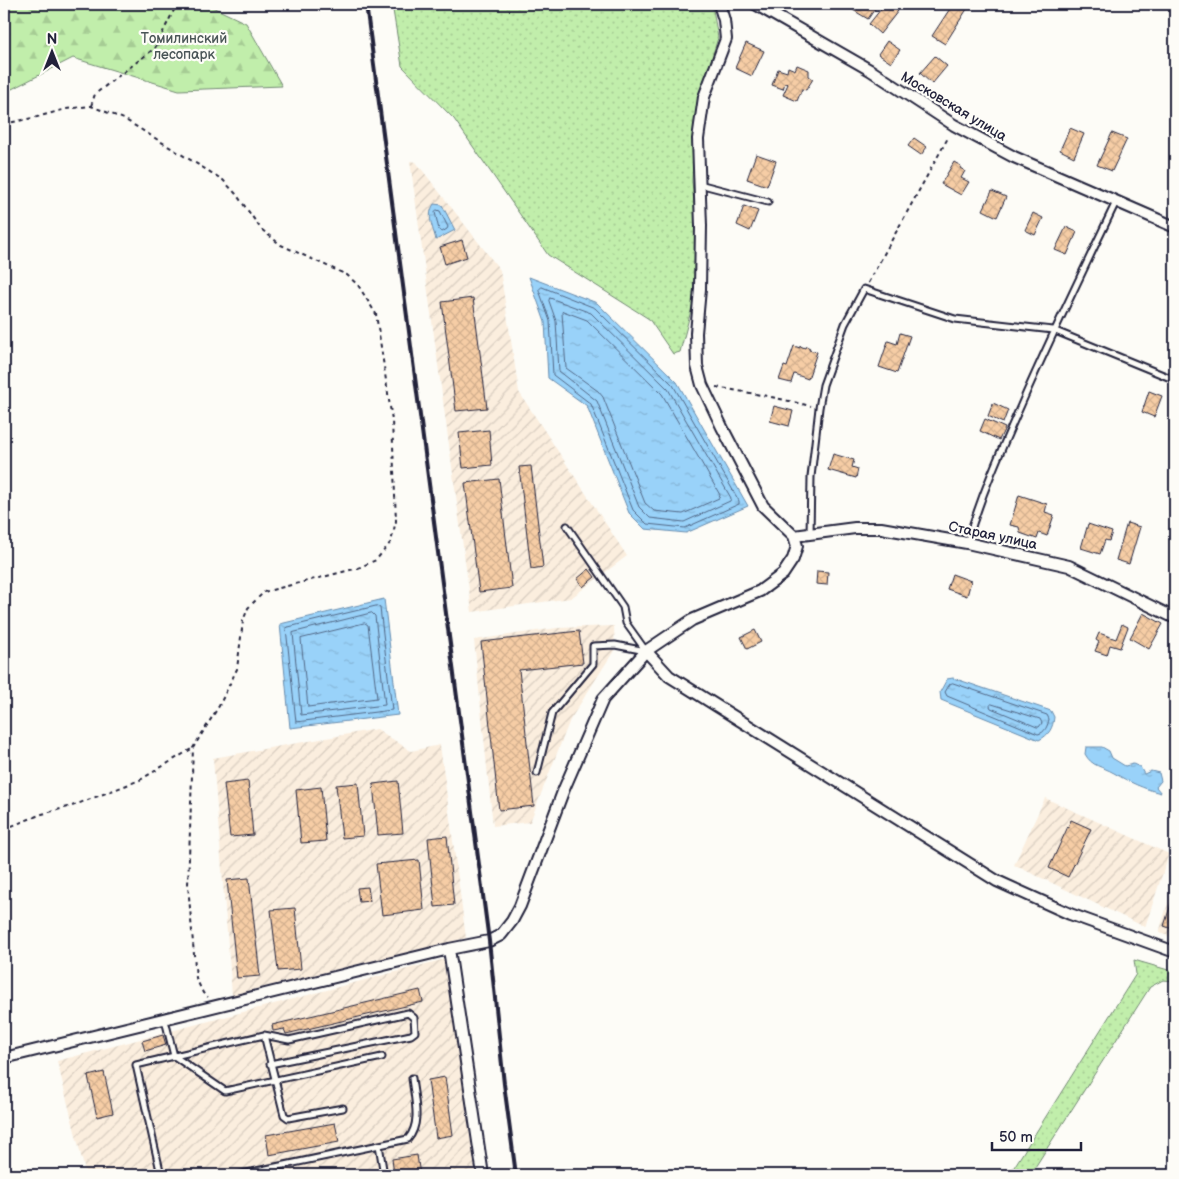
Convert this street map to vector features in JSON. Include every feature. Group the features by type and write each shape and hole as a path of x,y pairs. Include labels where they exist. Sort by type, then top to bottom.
{"street":[{"path":"4,1058 449,949 489,941 501,935 512,921 520,906 564,789 603,699 646,651 692,620 760,591 783,574 793,559 797,546 794,536 763,506 702,385 697,366 696,334 700,289 701,226 698,139 704,97 726,38 724,20 719,4"},
{"name":"Московская улица","path":"756,4 870,70 954,125 1014,157 1175,227"},
{"name":"Старая улица","path":"794,536 855,528 882,528 967,542 1069,566 1175,618"},
{"path":"646,651 670,676 997,881 1070,914 1175,952"},
{"path":"449,949 483,1175"}],"lane":[{"path":"699,184 768,202"},
{"path":"967,542 989,477 1054,330 1116,202"},
{"path":"810,535 811,477 823,385 845,324 864,289 955,319 1054,330 1168,377"},
{"path":"567,526 624,607 626,623 646,651"},
{"path":"537,773 552,713 593,664 593,646 615,645 646,651"},
{"path":"162,1175 136,1065 264,1035 289,1040 408,1013 414,1018 415,1032 411,1035 270,1064"},
{"path":"165,1020 174,1056 225,1091 382,1057"},
{"path":"264,1035 281,1110 284,1115 288,1118 343,1108"},
{"path":"237,1175 408,1139 414,1132 416,1124 412,1078"},
{"path":"379,1145 384,1175"},
{"path":"270,1168 272,1175"}],"path":[{"path":"91,106 95,94 155,48 177,4"},
{"path":"4,124 37,118 66,109 91,106 124,119 223,180 236,194 261,229 281,245 347,275 358,285 376,314 392,420 396,521 391,542 376,560 358,568 264,592 252,603 243,621 237,669 219,706 193,748 140,780 4,829"},
{"path":"864,289 954,125"},
{"path":"702,385 767,396 819,408"},
{"path":"193,748 188,885 193,957 196,978 203,993 218,1007"}],"shaded area":[{"path":"410,161 416,162 500,270 519,392 627,556 571,598 472,612"},
{"path":"614,626 615,649 570,720 530,822 493,826 474,640 557,628"},
{"path":"377,729 411,751 440,745 466,938 232,995 213,758"},
{"path":"1045,798 1169,854 1145,927 1014,865"},
{"path":"1175,879 1175,938 1159,933"},
{"path":"445,959 476,1175 86,1175 57,1061"}],"green space":[{"name":"Томилинский лесопарк","path":"4,4 206,4 246,23 282,86 179,90 73,58 4,93"},
{"path":"392,4 712,4 718,38 700,95 694,138 692,181 696,225 697,288 680,352 673,354 649,319 548,255 454,119 402,66"},
{"path":"1134,960 1175,972 1175,981 1163,980 1150,987 1030,1175 1009,1175 1136,974"}],"water":[{"path":"434,204 442,205 455,230 436,240 430,217"},
{"path":"529,277 597,303 677,382 748,506 686,533 645,529 629,513 587,406 548,378 545,322"},
{"path":"384,599 398,715 290,728 280,624"},
{"path":"953,678 1051,711 1054,717 1053,725 1048,733 1039,740 941,700 940,692 947,679"},
{"path":"1086,747 1102,747 1109,751 1112,758 1125,766 1133,764 1140,767 1144,774 1151,771 1159,773 1161,781 1156,787 1161,793 1137,785 1094,764 1085,754"}],"building":[{"path":"857,4 878,4 868,19 853,10"},
{"path":"885,4 889,4 898,11 880,34 869,24"},
{"path":"953,4 959,4 967,9 945,44 932,36"},
{"path":"887,41 900,50 891,63 878,54"},
{"path":"746,43 764,51 752,76 735,68"},
{"path":"935,56 947,66 932,84 920,73"},
{"path":"797,65 809,70 809,76 813,79 806,90 802,89 797,101 783,95 788,84 785,83 783,89 772,85 778,69 787,72 788,67 795,70"},
{"path":"1070,128 1084,134 1074,157 1060,150"},
{"path":"1112,133 1127,139 1112,171 1097,165"},
{"path":"914,138 927,147 921,155 908,146"},
{"path":"756,154 776,161 767,186 747,179"},
{"path":"954,162 965,171 961,178 969,182 961,195 941,184"},
{"path":"992,191 1006,197 997,217 983,210"},
{"path":"744,206 758,211 750,231 737,225"},
{"path":"1033,213 1043,218 1035,235 1025,230"},
{"path":"1066,227 1077,232 1067,255 1055,250"},
{"path":"462,240 467,257 445,264 440,247"},
{"path":"473,298 487,408 456,411 442,302"},
{"path":"900,333 910,336 897,373 879,367 888,341 897,344"},
{"path":"794,346 805,348 806,346 810,348 809,350 817,352 808,379 794,374 791,383 779,380 784,366 787,367"},
{"path":"1149,391 1162,396 1154,417 1142,412"},
{"path":"993,403 1008,410 1003,423 988,416"},
{"path":"774,406 793,411 789,426 770,421"},
{"path":"985,419 1005,428 999,440 980,431"},
{"path":"489,430 492,465 463,468 459,433"},
{"path":"833,454 854,460 852,467 858,469 856,478 828,470"},
{"path":"531,466 543,567 531,569 519,467"},
{"path":"499,479 512,588 479,592 465,483"},
{"path":"1019,495 1047,504 1045,512 1054,515 1047,536 1039,533 1037,539 1020,533 1019,527 1010,525"},
{"path":"1127,523 1140,527 1129,564 1116,560"},
{"path":"1088,524 1112,532 1109,541 1105,540 1100,554 1081,548"},
{"path":"589,569 595,577 583,587 577,579"},
{"path":"817,571 828,572 827,585 816,584"},
{"path":"952,574 971,581 967,596 947,589"},
{"path":"1143,613 1163,624 1149,649 1130,638"},
{"path":"1122,624 1128,627 1120,648 1110,645 1107,655 1095,651 1099,642 1096,640 1099,633 1116,639"},
{"path":"755,630 761,642 747,649 741,637"},
{"path":"579,631 583,663 519,670 534,806 499,810 481,642"},
{"path":"248,781 253,835 230,837 224,784"},
{"path":"398,781 403,833 378,835 373,784"},
{"path":"358,783 363,836 342,838 336,785"},
{"path":"321,787 326,841 301,843 296,790"},
{"path":"1071,820 1091,829 1068,877 1049,868"},
{"path":"447,836 454,905 435,907 428,838"},
{"path":"419,860 424,910 382,915 376,864"},
{"path":"249,878 260,976 237,978 227,880"},
{"path":"368,887 370,901 359,902 357,888"},
{"path":"1175,891 1175,930 1164,926"},
{"path":"295,908 301,969 278,971 271,910"},
{"path":"420,990 423,1002 286,1034 284,1029 273,1031 272,1025"},
{"path":"163,1035 166,1045 145,1051 142,1041"},
{"path":"104,1072 113,1113 97,1117 88,1076"},
{"path":"445,1077 453,1135 436,1138 428,1080"},
{"path":"335,1123 339,1142 269,1155 266,1135"},
{"path":"417,1155 420,1175 394,1175 392,1159"}],"railway":[{"path":"366,4 489,941 516,1175"}]}
